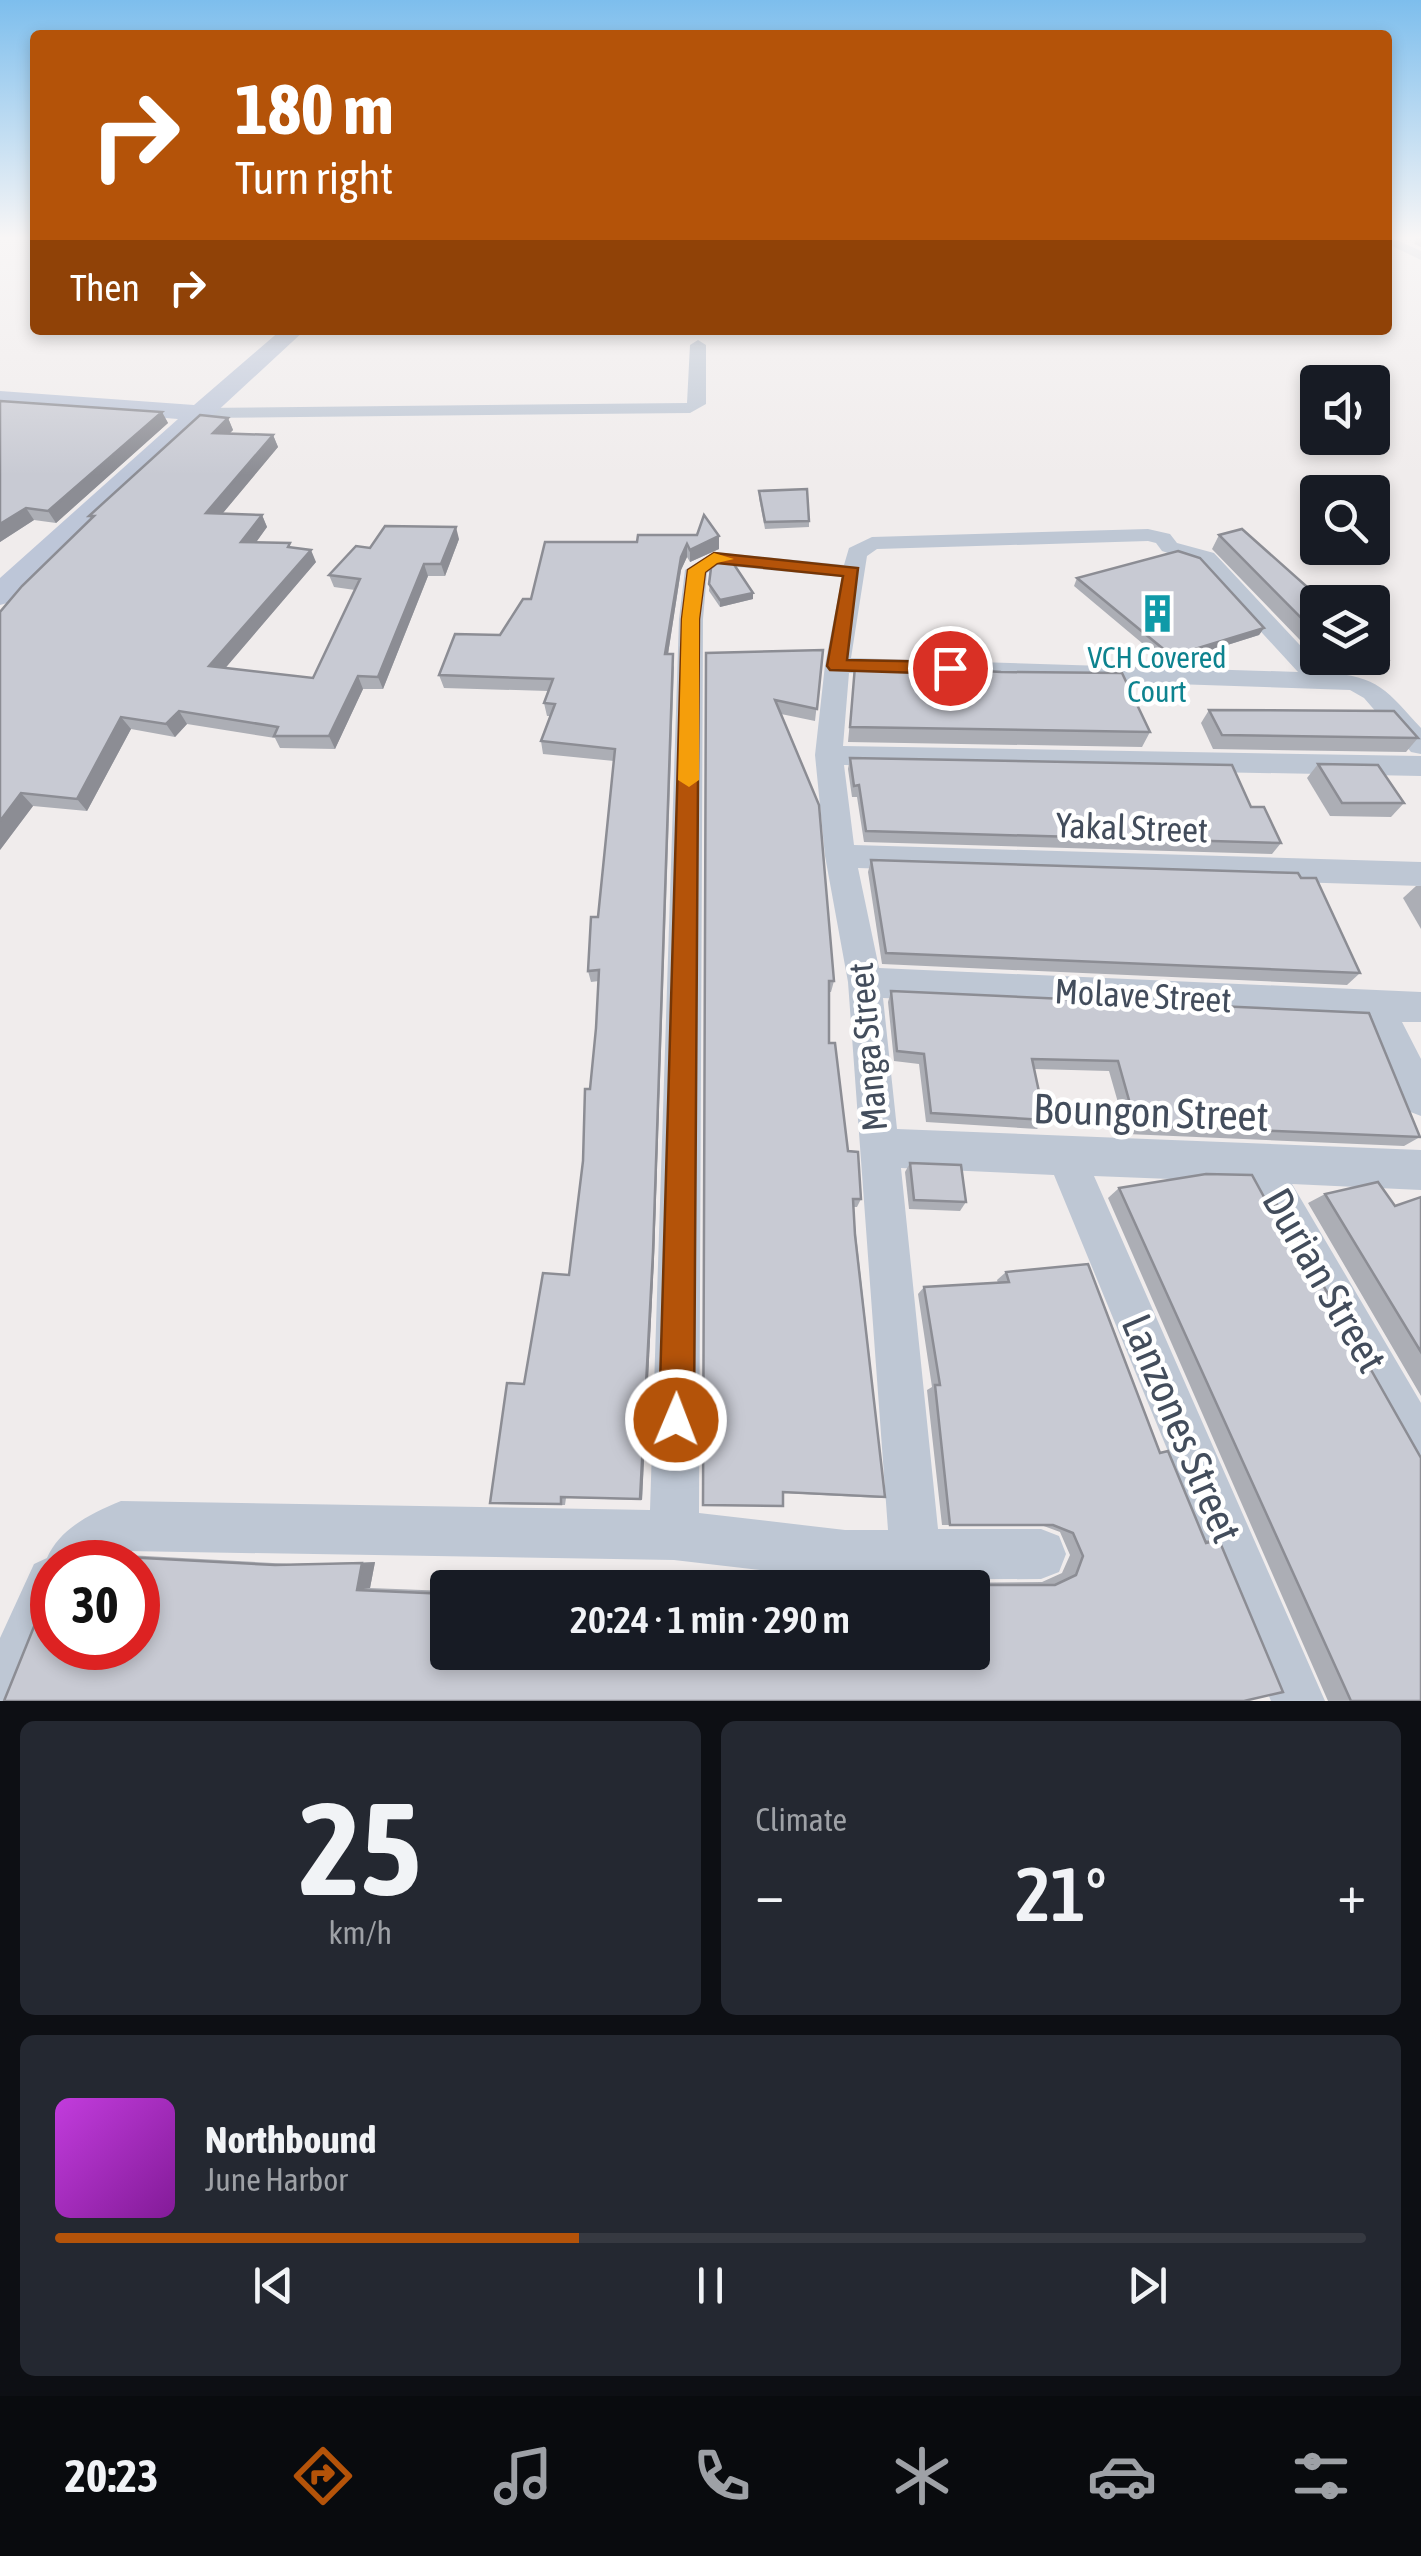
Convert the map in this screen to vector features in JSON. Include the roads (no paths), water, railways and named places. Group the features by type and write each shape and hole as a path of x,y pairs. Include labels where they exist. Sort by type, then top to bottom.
{"main road":[{"path":"0,596 288,335"},
{"path":"0,398 199,412"}],"street":[{"path":"199,412 690,408 698,404 698,345"},
{"path":"674,1535 690,619 696,570 714,558 859,559 892,542 1148,535 1206,558 1317,678"},
{"name":"Manga Street","path":"859,559 837,666 829,755 840,856 865,982 915,1556"},
{"path":"837,666 1356,682 1373,692 1421,745"},
{"path":"829,755 1421,766"},
{"name":"Yakal Street","path":"840,856 1421,874"},
{"name":"Molave Street","path":"865,982 1421,1007"},
{"path":"1376,1006 1421,1098"},
{"name":"Boungon Street","path":"877,1148 1421,1170"},
{"name":"Lanzones Street","path":"1065,1155 1298,1701"},
{"name":"Durian Street","path":"1258,1164 1421,1448"},
{"path":"102,1540 121,1526 674,1535 845,1556 1041,1554"},
{"path":"0,1699 30,1641"}],"place":[{"name":"VCH Covered Court","path":"1157,613"}]}
